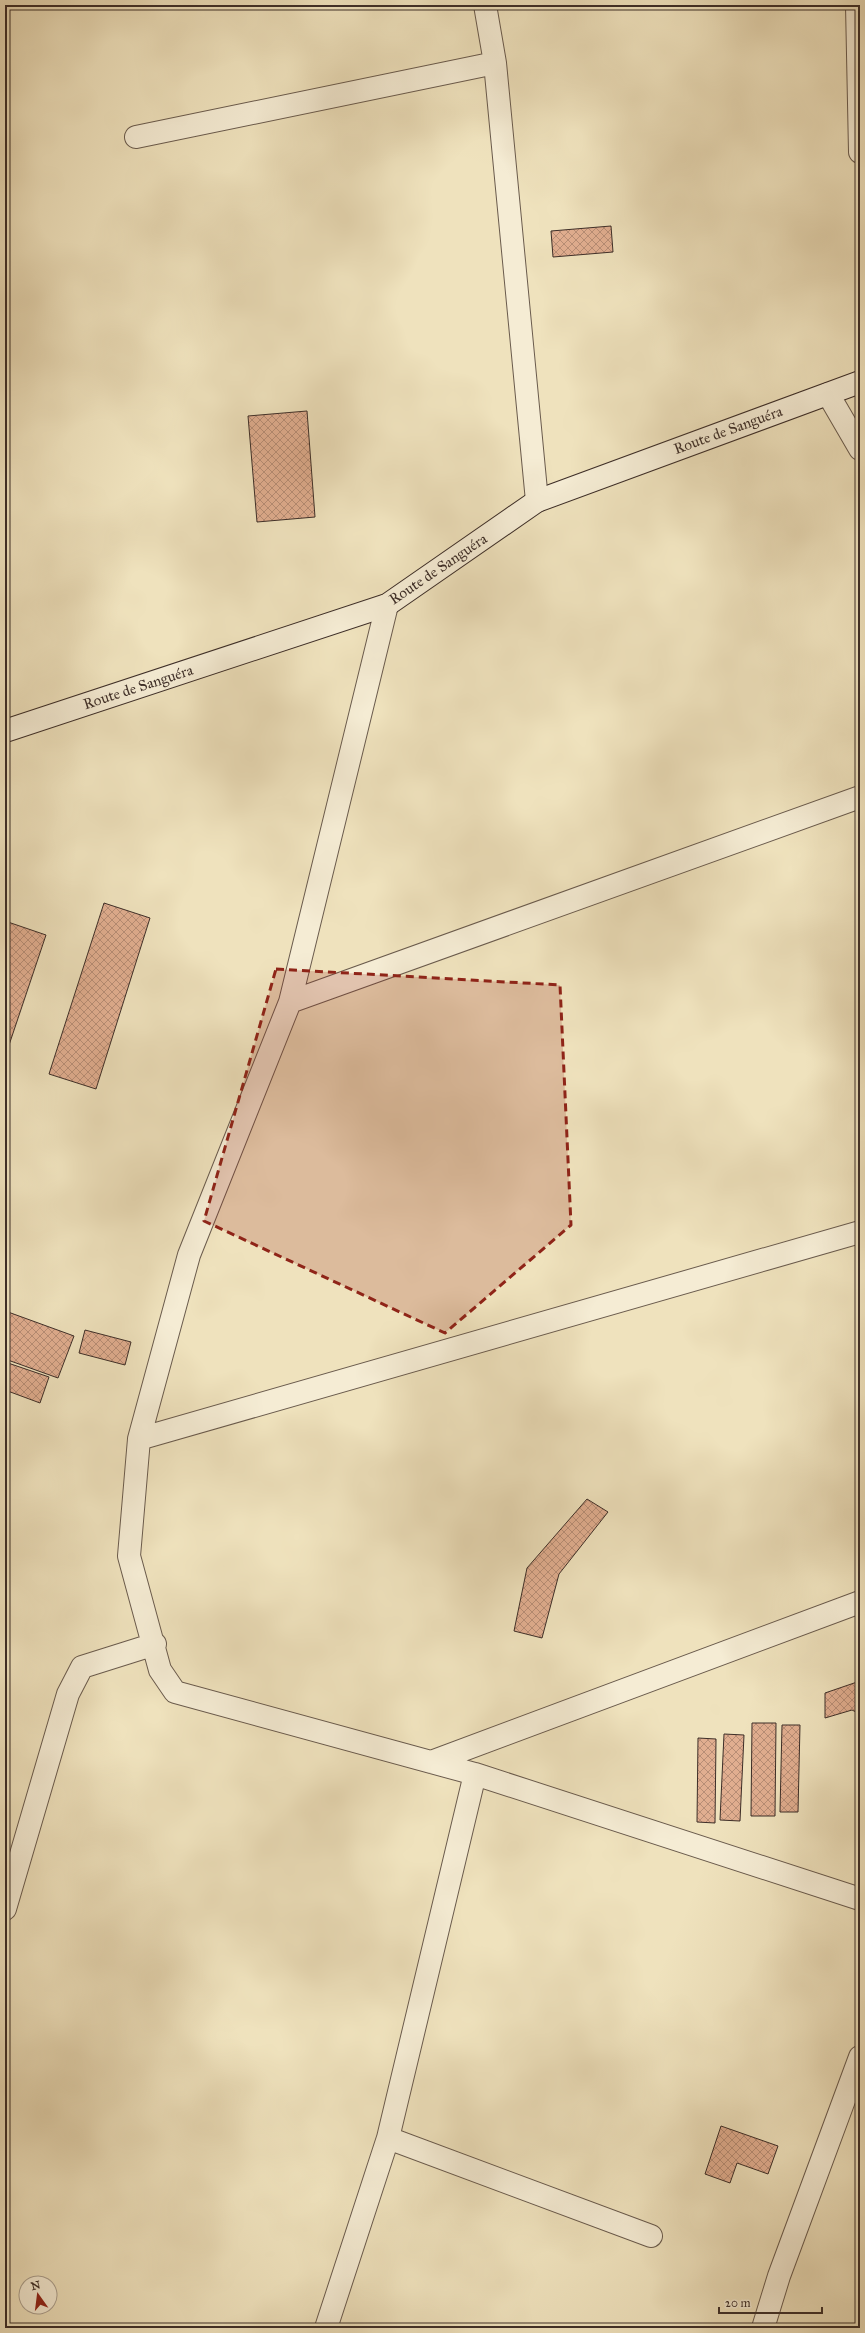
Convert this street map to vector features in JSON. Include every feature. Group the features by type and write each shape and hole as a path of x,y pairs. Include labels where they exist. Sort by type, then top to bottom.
{"street":[{"path":"485,5 495,63 537,501"},
{"path":"856,5 860,152"},
{"path":"136,137 495,63"},
{"name":"Route de Sanguéra","path":"5,731 387,605 537,501 860,382"},
{"path":"828,394 860,449"},
{"path":"387,605 290,1002 189,1255 139,1439 129,1556 155,1644 160,1670 176,1692 475,1774 860,1899"},
{"path":"290,1002 860,797"},
{"path":"139,1439 860,1232"},
{"path":"431,1762 860,1602"},
{"path":"5,1909 68,1694 82,1667 155,1644"},
{"path":"326,2328 388,2138 475,1774"},
{"path":"763,2328 779,2276 860,2057"},
{"path":"388,2138 651,2236"}],"highlighted area":[{"path":"276,969 560,985 571,1225 445,1333 204,1221"}],"building":[{"path":"611,226 613,252 553,257 551,231"},
{"path":"307,411 315,517 257,522 248,416"},
{"path":"104,903 150,918 96,1089 49,1074"},
{"path":"5,921 46,935 5,1057"},
{"path":"8,1312 74,1336 58,1378 5,1359 5,1319"},
{"path":"85,1330 131,1342 125,1365 79,1353"},
{"path":"5,1362 49,1377 40,1403 5,1390"},
{"path":"587,1499 608,1512 559,1574 542,1638 514,1631 527,1568"},
{"path":"860,1681 860,1714 852,1710 825,1718 825,1693"},
{"path":"752,1723 776,1723 775,1816 751,1816"},
{"path":"782,1725 800,1725 798,1812 780,1812"},
{"path":"724,1734 744,1735 740,1821 720,1820"},
{"path":"698,1738 716,1739 715,1823 697,1822"},
{"path":"721,2126 778,2146 768,2174 737,2163 730,2183 705,2174"}]}
